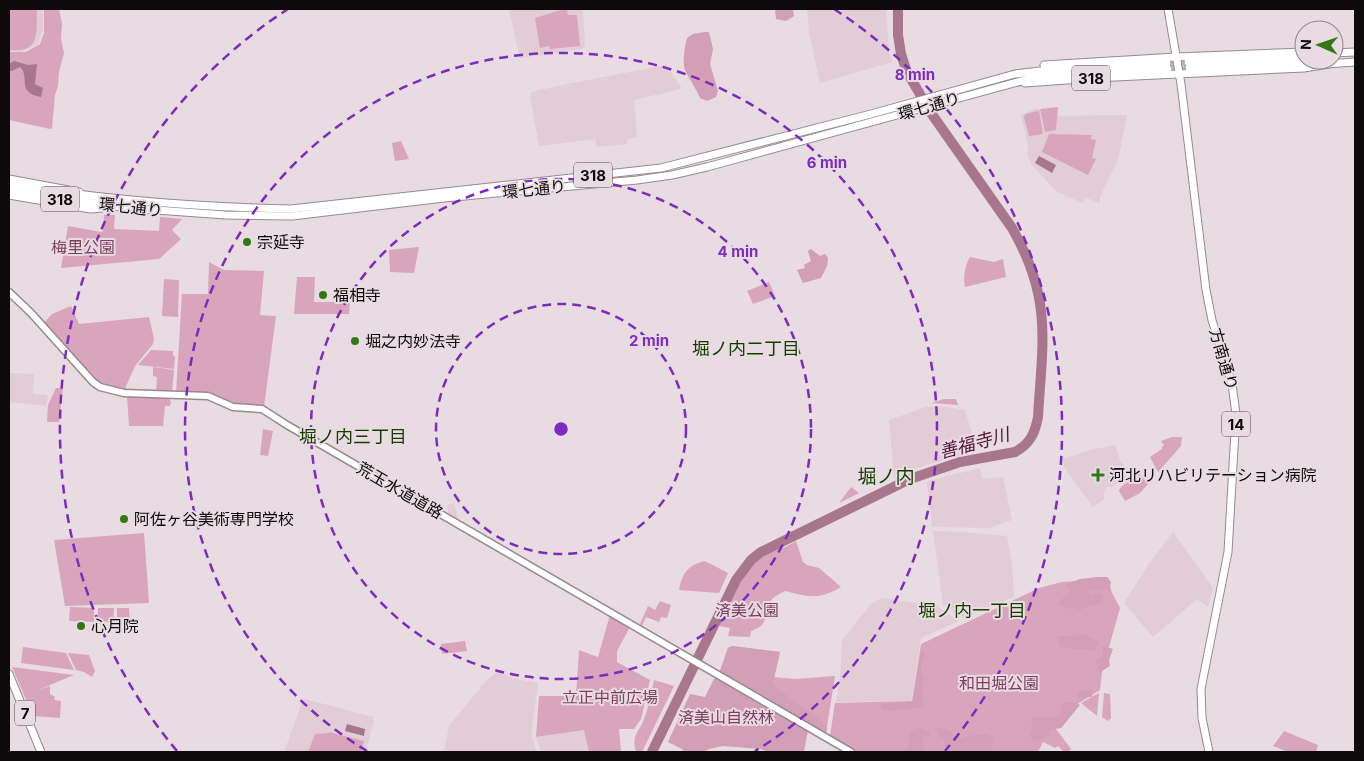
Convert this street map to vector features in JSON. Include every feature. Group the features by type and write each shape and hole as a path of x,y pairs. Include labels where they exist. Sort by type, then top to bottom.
{"main road":[{"name":"14","path":"1168,9 1179,74"},
{"name":"318","path":"1015,74 1029,68 1052,64 1294,52"},
{"name":"318","path":"1294,58 1189,65 1294,63"},
{"name":"環七通り","path":"9,184 114,203 291,209 652,169 918,101 1015,74 1053,69 1167,66 1053,75 1012,83 707,167 662,177 444,198 297,216 226,215 114,203 9,190"},
{"name":"318","path":"1012,83 1294,68"},
{"name":"方南通り","path":"1179,74 1206,290 1212,320 1232,384 1236,414 1228,552 1201,689 1202,718 1209,752"},
{"path":"9,179 63,188 114,203"},
{"path":"9,195 91,209 114,203"},
{"name":"荒玉水道道路","path":"11,294 93,382 106,388 124,392 208,396 233,407 262,409 851,752"},
{"name":"7","path":"9,674 41,752"}],"shaded area":[{"path":"9,9 43,9 43,30 38,44 21,52 9,51"},
{"path":"509,9 583,9 585,45 582,49 520,58"},
{"path":"807,9 886,9 889,52 892,62 820,83 809,31"},
{"path":"14,61 28,65 37,64 35,84 43,88 41,97 28,92 23,71 20,67 12,71 9,70 9,64"},
{"path":"666,65 681,89 634,100 637,137 627,139 627,144 597,147 595,139 539,146 531,92"},
{"path":"1035,109 1040,109 1045,132 1056,130 1057,116 1127,115 1118,160 1100,197 1100,203 1086,198 1082,203 1056,191 1032,165 1027,153 1028,145 1021,115"},
{"path":"1039,156 1056,165 1052,173 1035,163"},
{"path":"9,373 34,374 33,394 48,395 46,406 9,402"},
{"path":"939,406 965,410 977,451 926,465 894,477 889,420 926,407"},
{"name":"河北リハビリテーション病院","path":"1115,445 1120,460 1128,472 1125,477 1112,487 1107,487 1103,495 1105,498 1093,507 1064,467 1063,459 1090,450"},
{"path":"980,468 982,479 1003,477 1012,520 989,528 932,527 927,482"},
{"path":"454,503 458,518 452,519 449,516 447,505"},
{"path":"933,531 1007,536 1012,562 1014,597 963,618 943,605"},
{"path":"1173,532 1213,588 1208,607 1197,599 1153,637 1124,603 1148,565"},
{"path":"882,598 936,606 959,621 921,638 911,701 836,702 842,640 871,604"},
{"path":"497,672 515,679 538,683 532,728 532,738 537,752 444,752 449,726 485,682"},
{"path":"305,699 373,717 374,720 366,752 284,752"},
{"path":"347,724 365,729 364,736 345,731"},
{"path":"584,730 589,752 541,752 536,737"}],"green space":[{"path":"9,9 37,9 35,40 27,48 9,50"},
{"path":"44,9 59,9 64,53 55,95 52,128 50,129 9,120 9,52 26,52 40,44 44,33"},
{"path":"564,9 567,10 568,15 577,15 580,46 550,49 549,46 540,48 535,18"},
{"path":"775,9 793,9 794,16 786,21 776,19"},
{"path":"709,32 713,49 710,64 718,91 716,97 707,101 700,98 685,70 684,63 687,38 693,34"},
{"path":"1058,107 1056,130 1045,132 1040,109"},
{"path":"1039,111 1043,134 1029,136 1024,118 1025,114"},
{"path":"1049,134 1092,135 1091,139 1096,140 1092,158 1096,159 1088,175 1042,152"},
{"path":"401,141 409,159 395,161 392,143"},
{"name":"梅里公園","path":"104,215 115,215 114,229 159,231 160,217 182,219 172,230 181,239 159,259 61,268 68,226 101,232 103,231"},
{"path":"419,247 414,273 390,272 389,250"},
{"path":"811,249 820,256 825,254 828,258 827,266 821,278 803,283 797,270 805,268 804,265 811,261 808,251"},
{"path":"970,257 994,262 1003,259 1006,277 965,287 965,271"},
{"path":"209,262 224,270 264,271 260,315 276,316 264,407 237,406 222,400 176,393 182,294 208,294"},
{"path":"297,277 315,277 314,302 350,302 349,314 294,314"},
{"path":"164,279 179,280 178,317 162,316"},
{"path":"769,282 775,296 753,304 747,291"},
{"path":"71,306 79,324 149,317 154,339 153,344 135,366 124,391 101,386 42,325 52,314"},
{"path":"151,350 173,351 173,356 175,356 174,369 138,365"},
{"path":"153,367 174,370 172,393 156,392 157,377 153,376"},
{"path":"56,388 63,388 59,422 47,422 48,405"},
{"path":"127,396 168,397 171,402 170,406 165,406 163,426 129,426"},
{"path":"944,399 956,399 958,405 931,403"},
{"path":"263,429 273,431 268,456 260,455"},
{"path":"1172,437 1182,437 1181,446 1158,472 1150,457 1162,449 1164,445 1161,441"},
{"path":"1138,472 1148,484 1140,493 1125,501 1119,491 1120,488"},
{"path":"851,487 859,493 839,503"},
{"path":"144,533 149,603 65,606 54,540"},
{"name":"済美公園","path":"796,541 803,562 819,568 841,587 820,596 801,595 785,591 771,601 767,607 764,622 758,628 751,631 750,637 728,636 730,628 719,626 736,588 748,569 763,554 785,547"},
{"path":"705,561 728,573 719,593 679,590 684,574 690,567"},
{"path":"1107,577 1111,582 1109,592 1105,588 1099,591 1089,589 1090,595 1100,593 1104,596 1102,602 1080,610 1072,607 1068,609 1060,605 1061,600 1070,592 1067,584 1080,579"},
{"name":"和田堀公園","path":"1108,579 1112,593 1120,608 1102,672 1100,690 1079,703 1053,725 1071,749 1068,752 1064,752 1058,746 1055,748 1043,742 1038,752 857,752 830,736 835,703 912,701 921,644 1039,588 1062,582"},
{"path":"660,601 671,605 667,618 661,617 659,622 646,617 641,628 639,626 648,606 655,610"},
{"path":"70,607 94,608 94,622 69,621"},
{"path":"98,608 114,608 113,622 97,621"},
{"path":"117,608 129,608 130,623 117,623"},
{"name":"立正中前広場","path":"610,615 630,627 617,651 617,662 650,680 641,719 634,729 619,729 621,752 589,752 584,730 536,737 539,696 576,696 579,650 598,657"},
{"path":"1083,634 1098,642 1095,650 1059,645 1057,637"},
{"path":"465,641 467,651 442,654 441,644"},
{"path":"732,646 780,652 774,677 795,679 835,676 826,733 721,673 720,671 728,648"},
{"path":"732,646 780,652 773,683 775,687 822,721 827,727 826,733 721,673 720,671 728,648"},
{"path":"1103,646 1113,649 1109,660 1110,666 1099,673 1096,660 1102,656"},
{"path":"23,647 66,653 74,670 21,663"},
{"path":"921,650 925,654 921,673 924,677 921,689 924,701 921,707 893,711 882,710 880,704 913,702"},
{"path":"68,653 89,655 95,671 92,677 76,670"},
{"path":"12,667 74,675 38,690 50,686 50,694 55,697 54,700 61,701 60,718 33,716"},
{"name":"済美山自然林","path":"715,677 808,730 804,752 769,752 760,749 723,746 704,752 684,752 668,742 690,694 705,697"},
{"path":"654,680 674,686 642,752 636,752 635,737 649,705"},
{"path":"1080,690 1093,690 1092,697 1077,698"},
{"path":"1099,693 1097,716 1081,703"},
{"path":"1104,693 1110,694 1111,718 1108,721 1102,717"},
{"path":"1066,702 1074,702 1080,705 1061,728 1050,730 1048,736 1033,742 1030,735 1033,718 1058,717 1062,712 1060,706"},
{"path":"920,727 930,733 929,736 923,735 924,752 903,752 910,745 908,737 912,730"},
{"path":"936,728 948,730 961,738 988,734 993,738 992,751 995,752 951,751 944,744 944,738 938,736"},
{"path":"1284,731 1318,745 1316,752 1288,752 1273,746"},
{"path":"329,732 364,741 361,752 308,752 315,734"}],"waterway":[{"name":"善福寺川","path":"652,752 736,580 751,560 761,552 910,479 960,462 1015,452 1028,442 1035,428 1038,417 1042,323 1041,308 1034,276 1012,228 931,113 907,72 901,54 898,35 898,9"}],"tunnel":[{"path":"1167,63 1188,62"},
{"path":"1168,69 1189,68"}],"place":[{"name":"宗延寺","path":"247,242"},
{"name":"福相寺","path":"323,295"},
{"name":"堀之内妙法寺","path":"355,341"},
{"name":"河北リハビリテーション病院","path":"1098,475"},
{"name":"阿佐ヶ谷美術専門学校","path":"124,519"},
{"name":"心月院","path":"81,626"}],"district":[{"name":"堀ノ内二丁目","path":"746,348"},
{"name":"堀ノ内三丁目","path":"353,436"},
{"name":"堀ノ内","path":"886,476"},
{"name":"堀ノ内一丁目","path":"972,610"}]}
